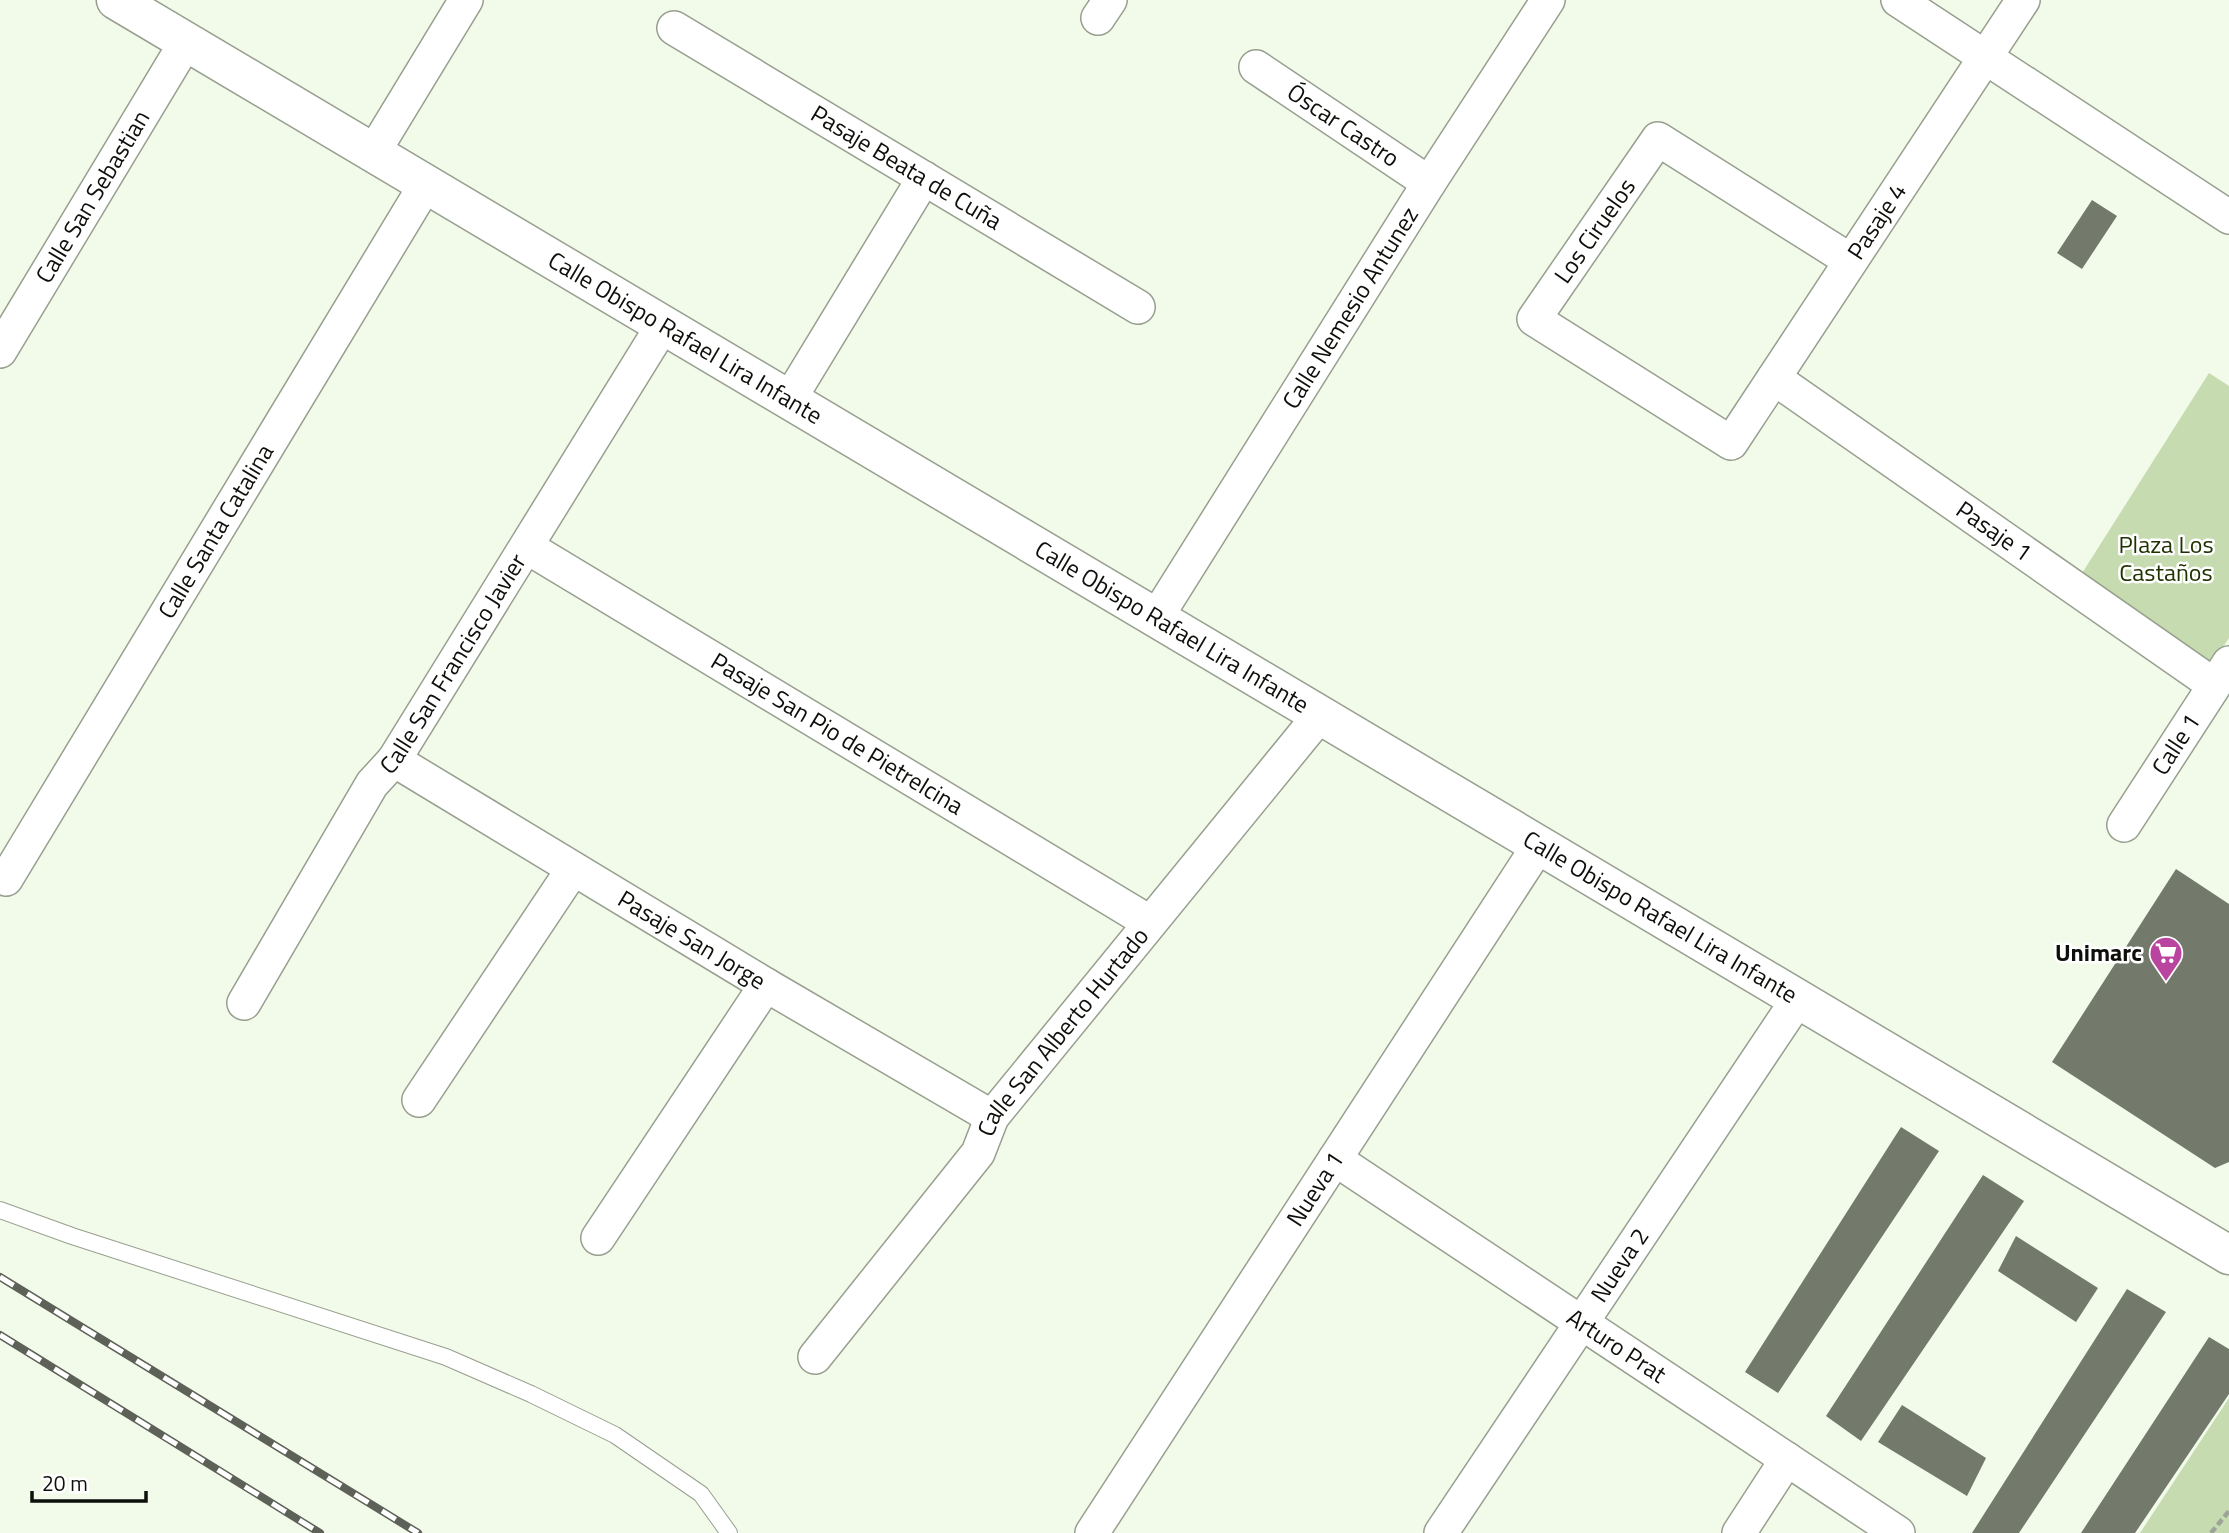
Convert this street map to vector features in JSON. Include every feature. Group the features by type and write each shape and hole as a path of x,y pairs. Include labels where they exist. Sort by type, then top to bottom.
{"street":[{"name":"Calle Obispo Rafael Lira Infante","path":"116,0 2229,1255"},
{"path":"373,153 466,0"},
{"name":"Calle Nemesio Antunez","path":"1156,618 1429,183 1548,0"},
{"path":"1898,0 2229,217"},
{"name":"Pasaje 4","path":"1731,443 2023,0"},
{"name":"Pasaje Beata de Cuña","path":"674,28 1138,307"},
{"name":"Calle San Sebastian","path":"0,351 186,42"},
{"name":"Óscar Castro","path":"1256,67 1429,183"},
{"name":"Los Ciruelos","path":"1731,443 1534,319 1658,139 1851,261"},
{"path":"789,400 924,178"},
{"name":"Calle Santa Catalina","path":"6,879 426,184"},
{"name":"Calle San Francisco Javier","path":"244,1003 372,784 394,760 663,325"},
{"name":"Pasaje 1","path":"1774,378 2221,674"},
{"name":"Pasaje San Pio de Pietrelcina","path":"527,547 1149,922"},
{"name":"Calle 1","path":"2123,825 2221,674"},
{"name":"Calle San Alberto Hurtado","path":"815,1357 978,1153 992,1117 1320,715"},
{"name":"Pasaje San Jorge","path":"394,760 766,985 992,1117"},
{"name":"Nueva 1","path":"1092,1533 1539,845"},
{"path":"419,1100 573,869"},
{"path":"598,1238 766,985"},
{"name":"Nueva 2","path":"1441,1533 1798,999"},
{"name":"Arturo Prat","path":"1335,1159 1898,1533"},
{"path":"1739,1533 1787,1460"}],"lane":[{"path":"0,1210 72,1236 446,1357 531,1394 615,1435 701,1494 729,1533"}],"path":[{"path":"2211,1533 2229,1511"}],"green space":[{"name":"Plaza Los Castaños","path":"2209,373 2229,386 2229,638 2212,664 2079,578"},
{"path":"2229,1398 2229,1533 2140,1533"}],"building":[{"path":"2092,200 2117,216 2082,269 2057,253"},
{"name":"Unimarc","path":"2176,869 2229,904 2229,1162 2215,1168 2052,1062"},
{"path":"1901,1127 1939,1151 1778,1393 1745,1372"},
{"path":"1983,1175 2024,1201 1861,1441 1826,1416"},
{"path":"2016,1236 2098,1288 2076,1322 1998,1271"},
{"path":"2127,1289 2166,1312 2019,1533 1972,1533"},
{"path":"2209,1337 2229,1349 2229,1394 2135,1533 2081,1533"},
{"path":"1902,1405 1986,1458 1967,1496 1878,1442"}],"railway":[{"path":"0,1277 418,1533"},
{"path":"0,1335 320,1533"}],"place":[{"name":"Unimarc","path":"2166,983"}]}
